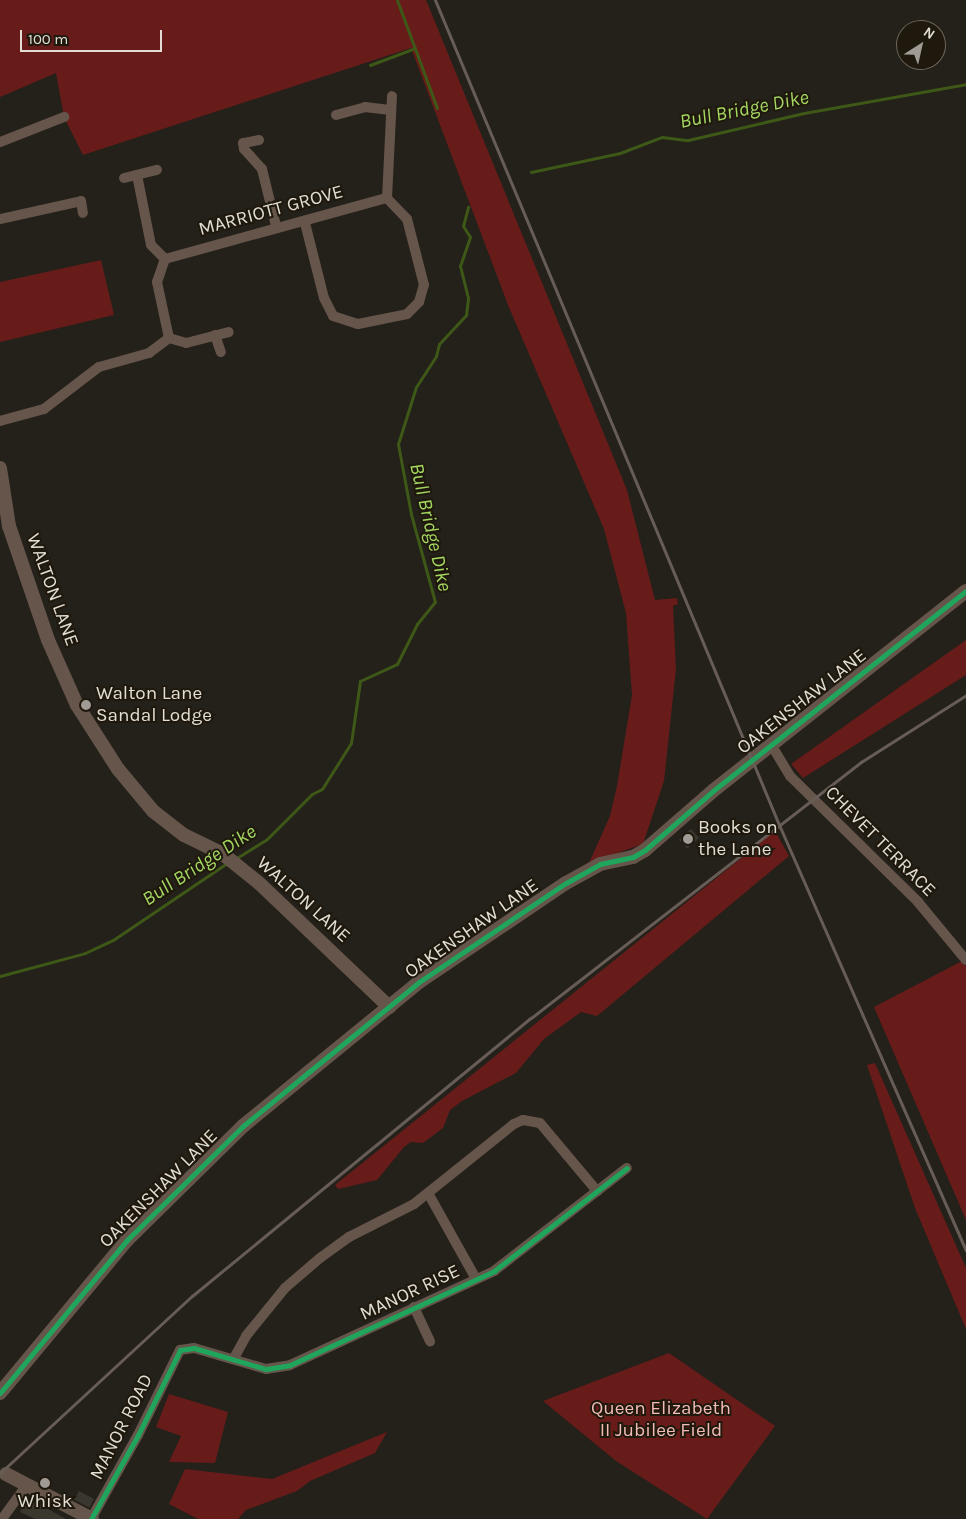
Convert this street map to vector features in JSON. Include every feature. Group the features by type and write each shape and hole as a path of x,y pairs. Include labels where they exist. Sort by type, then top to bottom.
{"street":[{"path":"305,223 324,298 333,316 358,324 407,314 419,302 424,286 407,219 387,198 392,96"},
{"path":"336,115 365,107 390,110"},
{"path":"0,142 64,117"},
{"path":"259,140 243,142 244,149 262,169 276,226"},
{"path":"124,178 158,170"},
{"path":"137,175 151,245 165,259 157,282 169,338"},
{"name":"MARRIOTT GROVE","path":"165,259 276,226 305,223 387,198"},
{"path":"0,220 81,201 83,213"},
{"path":"169,338 186,343 229,332"},
{"path":"215,336 221,352"},
{"path":"0,421 44,409 99,367 150,353 169,338"},
{"name":"WALTON LANE","path":"0,468 9,526 48,640 77,705 118,770 153,811 184,835 232,861 389,1007"},
{"name":"WALTON LANE","path":"0,513 9,526"},
{"name":"OAKENSHAW LANE","path":"0,1393 127,1240 243,1126 420,982 578,876 600,864 633,857 645,850 749,763 768,750 966,591"},
{"name":"CHEVET TERRACE","path":"768,750 790,776 918,902 966,960"},
{"path":"234,1358 246,1336 285,1288 320,1258 348,1237 402,1211 523,1120 540,1123 597,1191"},
{"name":"MANOR RISE","path":"180,1350 194,1348 234,1358 266,1370 277,1369 414,1307 507,1262 627,1168"},
{"path":"428,1193 476,1278"},
{"name":"MANOR RISE","path":"414,1307 430,1341"},
{"name":"MANOR ROAD","path":"91,1519 138,1435 180,1350"},
{"path":"6,1474 91,1519"},
{"path":"2,1519 26,1486"}],"green space":[{"path":"0,0 426,0 627,490 655,600 677,598 678,604 673,606 676,669 664,781 643,844 589,863 610,816 617,786 632,695 626,613 604,529 508,305 411,48 83,155 64,117 56,73 0,97"},
{"path":"101,260 114,315 0,342 0,282"},
{"path":"966,640 966,675 803,778 791,764"},
{"path":"775,831 789,856 597,1016 581,1012 544,1039 516,1073 462,1101 450,1110 443,1128 423,1143 411,1142 404,1147 377,1180 338,1189 335,1185"},
{"path":"962,961 966,966 966,1220 874,1007"},
{"path":"875,1063 966,1268 966,1329 915,1208 867,1065"},
{"name":"Queen Elizabeth II Jubilee Field","path":"669,1353 775,1426 707,1519 616,1461 543,1401"},
{"path":"169,1394 228,1412 215,1463 169,1462 181,1436 156,1427"},
{"path":"387,1432 375,1453 310,1481 297,1491 246,1510 238,1519 198,1519 169,1504 185,1469 272,1479"}],"building":[{"name":"Books on the Lane","path":"691,829 699,838 687,849 679,840"},
{"path":"79,1491 94,1499 89,1508 74,1500"},
{"path":"27,1499 66,1519 35,1519 20,1512"}],"waterway":[{"path":"397,0 437,108"},
{"path":"370,65 415,48"},
{"name":"Bull Bridge Dike","path":"531,172 620,153 662,137 688,140 804,113 966,84"},
{"name":"Bull Bridge Dike","path":"235,859 266,840 312,794 322,789 351,743 360,681 397,664 417,624 435,602 411,514 398,444 416,387 436,356 439,344 466,315 468,298 460,266 470,237 463,226 468,207"},
{"name":"Bull Bridge Dike","path":"0,976 85,953 113,940 227,863"}],"railway":[{"path":"435,0 780,827 966,1250"},
{"path":"0,1473 192,1296 531,1018 861,762 966,695"}],"cycle path":[{"path":"0,1393 127,1240 243,1126 419,982 566,883 600,864 633,857 645,850 714,790 966,591"},
{"path":"91,1519 138,1435 180,1350 194,1348 266,1369 290,1365 494,1271 627,1168"}],"place":[{"name":"Walton Lane Sandal Lodge","path":"86,705"},
{"name":"Books on the Lane","path":"688,839"},
{"name":"Whisk","path":"45,1483"}]}
